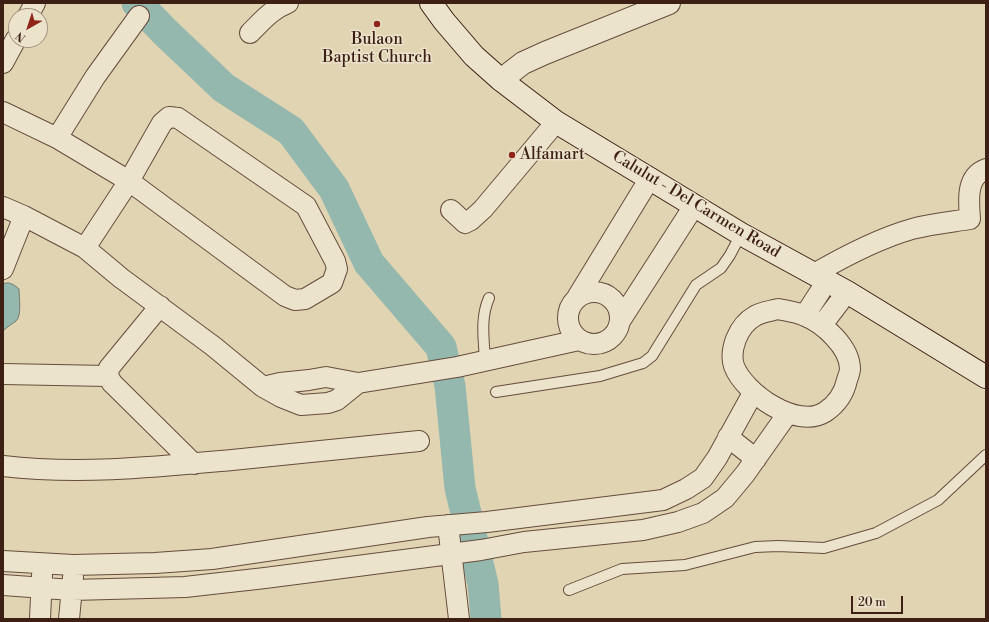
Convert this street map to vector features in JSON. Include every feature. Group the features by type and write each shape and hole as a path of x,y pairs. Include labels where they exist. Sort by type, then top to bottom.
{"main road":[{"name":"Calulut - Del Carmen Road","path":"431,3 444,21 474,56 501,80 556,122 741,234 847,292 986,377"},
{"path":"501,80 523,63 545,52 669,3"}],"street":[{"path":"250,32 271,12 288,3"},
{"path":"56,138 95,77 140,16"},
{"path":"3,63 11,48"},
{"path":"3,112 56,138 129,181 285,296 295,300 305,299 332,283 337,269 335,261 306,206 178,118 169,117 162,123 129,181 85,248"},
{"path":"451,210 465,223 471,220 483,209 556,122"},
{"path":"805,315 821,277 862,248 914,228 970,219 969,189 975,178 986,169"},
{"path":"578,296 585,292 594,291 607,295 616,304 620,312 618,329 612,337 605,342 587,344 579,340 571,330 567,318 568,310 650,178"},
{"path":"620,321 694,206"},
{"path":"3,207 24,216 85,248 121,278 213,346 263,387 301,406 328,403 337,400 358,382 457,367 579,340"},
{"path":"3,269 24,216"},
{"path":"822,325 847,292"},
{"path":"160,306 109,368 108,376 112,383 194,464"},
{"path":"778,309 805,315 822,325 840,344 848,358 850,369 846,385 838,402 824,413 806,417 788,413 767,403 753,393 742,380 734,365 734,346 742,327 756,315 778,309"},
{"path":"3,374 108,376"},
{"path":"3,561 73,565 212,559 450,525 663,500 686,489 703,478 717,458 753,393"},
{"path":"3,585 72,590 185,587 455,554 524,542 643,530 678,522 703,513 725,498 745,474 788,413"},
{"path":"728,437 756,459"},
{"path":"3,466 31,469 90,470 194,464 419,441"},
{"path":"482,522 485,550"},
{"path":"450,525 455,554 459,619"},
{"path":"40,619 43,563"},
{"path":"69,619 73,565"}],"lane":[{"path":"496,392 600,376 643,363 652,356 696,285 721,268 741,234"},
{"path":"485,361 483,318 489,298"},
{"path":"569,590 622,569 685,565 755,547 778,546 824,548 876,533 938,500 986,455"}],"water":[{"path":"9,283 19,289 20,311 18,319 3,331 3,284"}],"waterway":[{"path":"137,3 224,88 291,131 334,189 369,263 441,347 450,386 460,488 483,584 486,619"}],"place":[{"name":"Bulaon Baptist Church","path":"377,24"},
{"name":"Alfamart","path":"512,155"}]}
